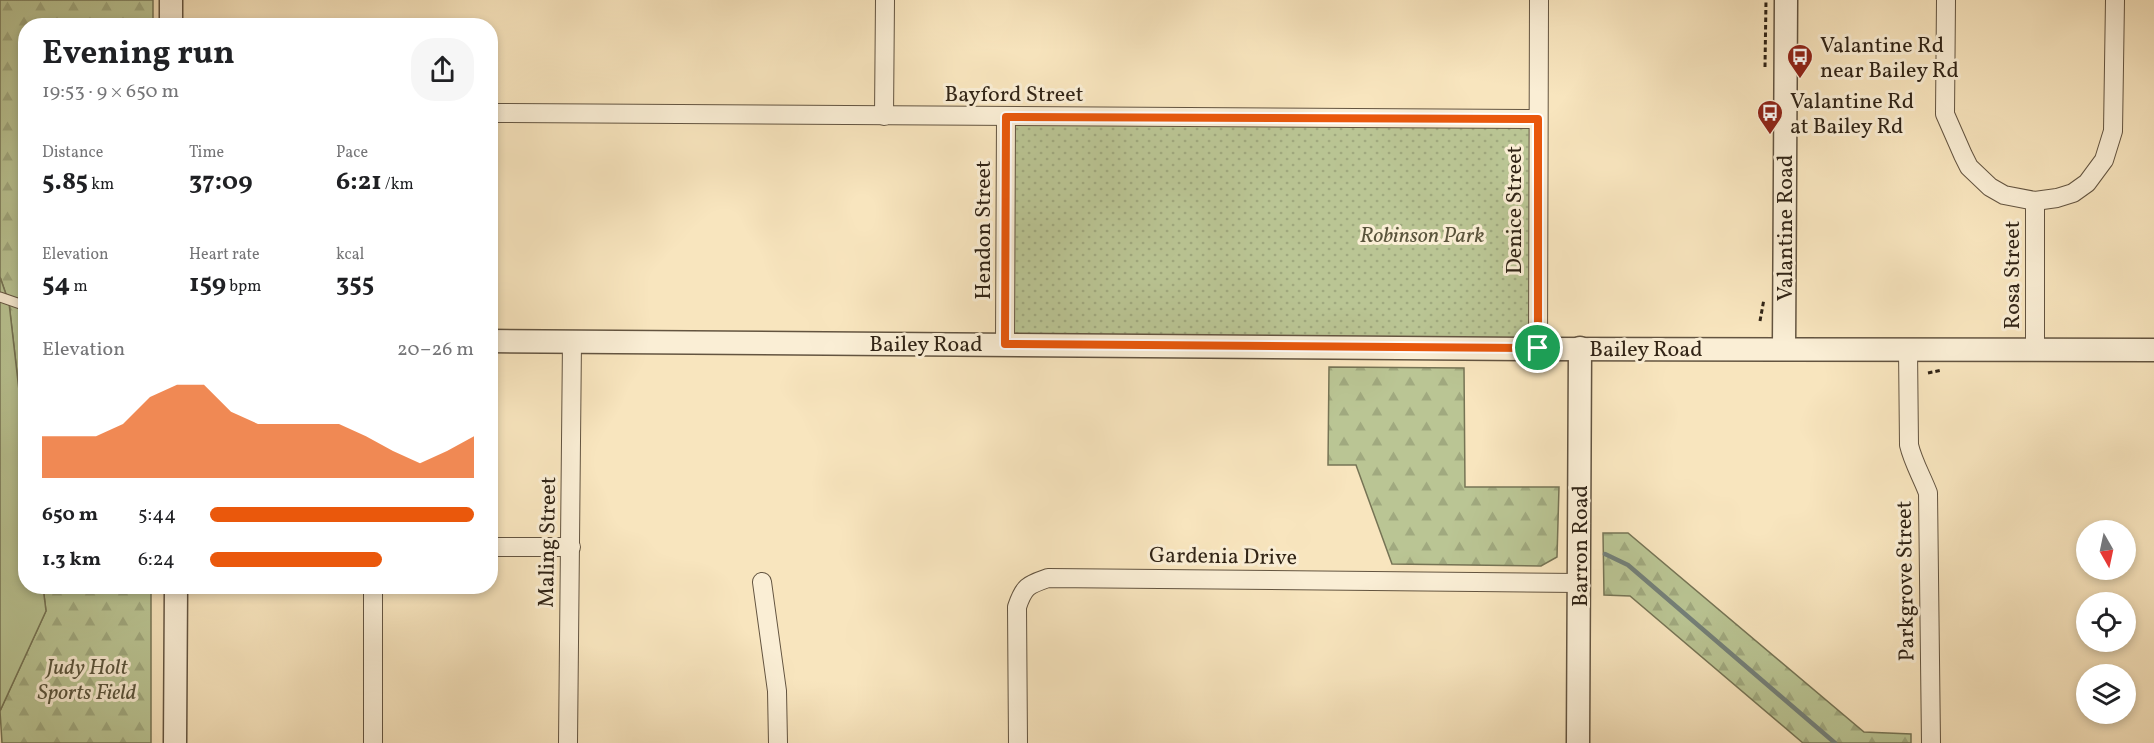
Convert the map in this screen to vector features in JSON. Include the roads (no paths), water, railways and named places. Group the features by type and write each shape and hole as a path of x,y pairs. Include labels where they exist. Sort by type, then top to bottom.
{"street":[{"path":"171,0 171,18"},
{"path":"884,116 885,0"},
{"name":"Denice Street","path":"1538,348 1539,0"},
{"name":"Valantine Road","path":"1784,348 1786,0"},
{"path":"1946,0 1945,114 1963,155 1978,177 2004,195 2026,200 2057,198 2073,193 2087,183 2104,160 2113,131 2115,0"},
{"name":"Bayford Street","path":"498,113 1538,119"},
{"name":"Hendon Street","path":"1005,344 1006,117"},
{"name":"Rosa Street","path":"2026,200 2035,349"},
{"name":"Bailey Road","path":"498,341 2154,350"},
{"name":"Maling Street","path":"568,743 572,341"},
{"name":"Barron Road","path":"1578,743 1580,348"},
{"name":"Parkgrove Street","path":"1908,349 1909,445 1913,461 1928,493 1931,743"},
{"path":"498,547 571,547"},
{"name":"Gardenia Drive","path":"1018,743 1017,607 1022,592 1032,584 1048,578 1578,583"},
{"path":"762,582 777,691 778,743"},
{"path":"175,743 176,594"},
{"path":"373,594 373,743"}],"lane":[{"path":"0,297 18,303"}],"waterway":[{"path":"1605,554 1628,565 1835,743"}],"place":[{"name":"Valantine Rd near Bailey Rd","path":"1800,80"},
{"name":"Valantine Rd at Bailey Rd","path":"1770,136"}],"park label":[{"name":"Robinson Park","path":"1422,234"},
{"name":"Judy Holt Sports Field","path":"87,678"}]}
